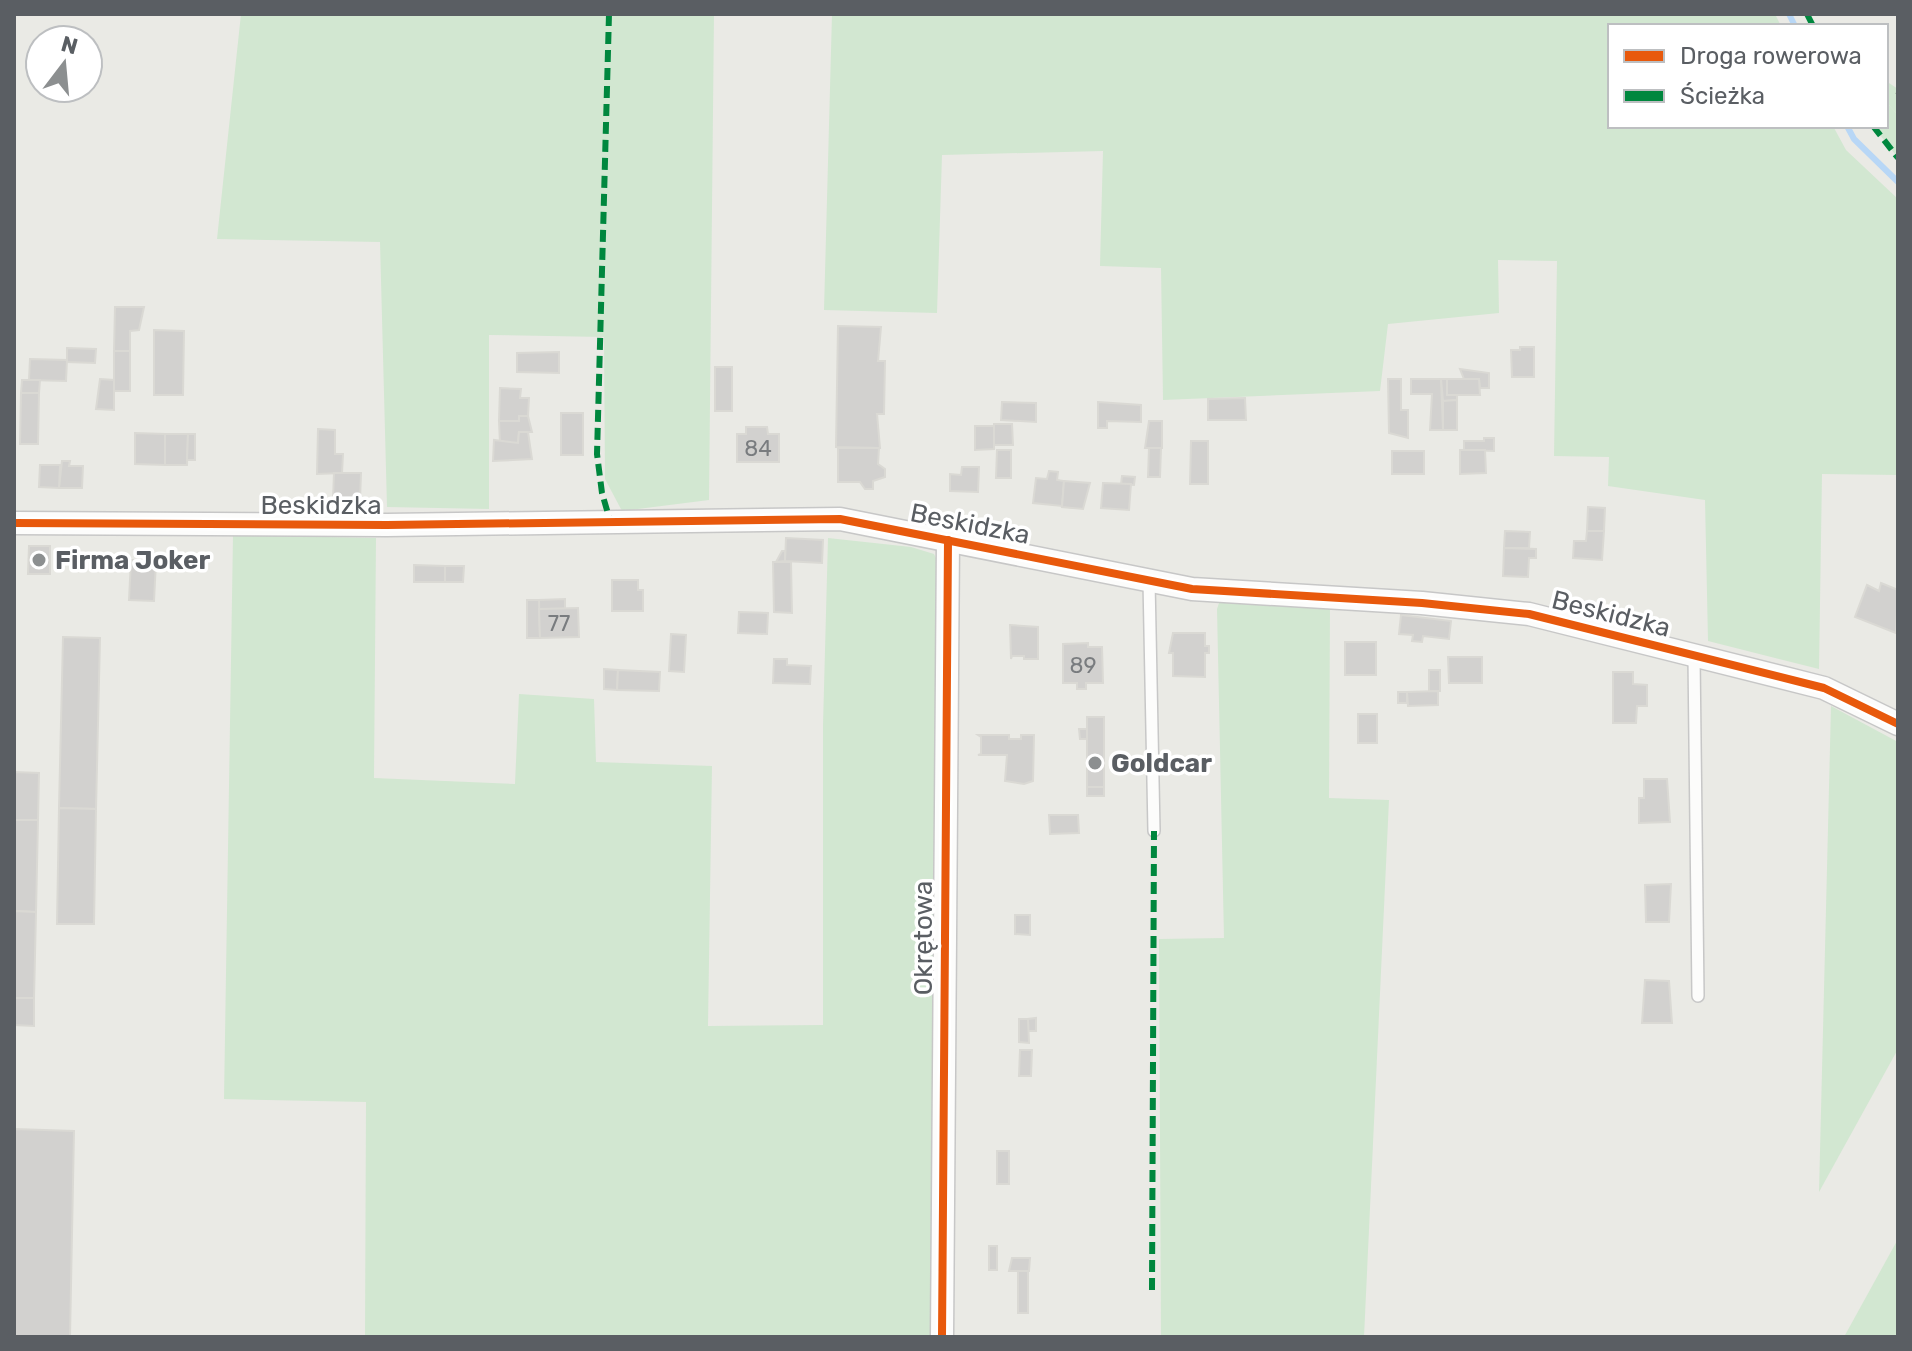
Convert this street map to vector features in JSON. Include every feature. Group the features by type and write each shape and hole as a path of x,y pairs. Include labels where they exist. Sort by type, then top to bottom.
{"street":[{"name":"Beskidzka","path":"14,523 387,525 840,519 1192,589 1422,603 1529,614 1824,688 1898,724"},
{"name":"Okrętowa","path":"942,1337 948,540"}],"lane":[{"path":"1149,581 1154,831"},
{"path":"1694,656 1698,996"}],"green space":[{"path":"241,14 714,14 709,500 622,511 605,479 604,337 489,335 489,509 387,507 380,242 217,239"},
{"path":"832,14 1775,14 1780,24 1608,24 1608,128 1834,128 1846,150 1898,199 1898,475 1822,474 1819,669 1708,641 1705,500 1608,486 1609,457 1554,456 1557,261 1498,260 1499,313 1388,324 1380,391 1163,400 1161,268 1100,266 1103,151 942,155 937,313 824,310"},
{"path":"1888,82 1898,89 1898,115 1888,104"},
{"path":"1888,104 1898,115 1898,158 1875,128 1888,128"},
{"path":"233,535 376,538 374,778 515,784 519,694 594,699 596,762 712,766 708,1026 823,1025 823,725 828,538 911,547 934,554 939,564 937,1337 365,1337 366,1102 224,1099"},
{"path":"1220,600 1330,606 1329,798 1389,800 1364,1337 1161,1337 1159,939 1224,938 1217,609"},
{"path":"1831,706 1898,742 1898,1049 1819,1192"},
{"path":"1898,1239 1898,1337 1844,1337"}],"building":[{"path":"115,307 144,307 139,330 130,331 130,351 114,351"},
{"path":"838,326 881,327 878,361 885,361 884,414 877,414 880,448 836,447"},
{"path":"154,330 184,331 183,395 154,395"},
{"path":"1520,347 1534,347 1534,377 1512,377 1511,350 1520,350"},
{"path":"67,348 96,349 95,363 67,362"},
{"path":"114,351 130,351 130,391 114,391"},
{"path":"559,352 559,373 517,372 517,353"},
{"path":"30,359 67,360 66,381 29,380"},
{"path":"715,367 732,367 732,411 715,411"},
{"path":"1460,369 1489,373 1489,388 1480,388 1479,379 1464,379"},
{"path":"100,379 114,380 114,410 96,409"},
{"path":"1388,379 1401,379 1401,410 1408,410 1408,438 1389,433"},
{"path":"1411,379 1441,379 1443,430 1430,430 1432,394 1411,394"},
{"path":"1441,379 1447,379 1447,395 1457,395 1457,400 1443,401"},
{"path":"1447,379 1479,379 1480,395 1447,395"},
{"path":"22,380 40,380 39,393 21,393"},
{"path":"500,388 521,389 520,398 529,398 528,416 519,416 519,421 499,421"},
{"path":"21,393 39,393 38,444 20,444"},
{"path":"1245,398 1246,420 1208,420 1208,399"},
{"path":"1457,400 1457,430 1443,430 1443,401"},
{"path":"1002,402 1036,403 1036,422 1001,420"},
{"path":"1098,402 1141,405 1141,422 1107,421 1107,428 1098,428"},
{"path":"561,413 583,413 583,455 561,455"},
{"path":"519,416 528,416 532,432 519,432 518,443 500,443 499,421 519,421"},
{"path":"1149,421 1162,421 1162,448 1145,448"},
{"path":"994,424 1012,424 1013,445 994,445"},
{"path":"975,426 994,426 994,449 975,450"},
{"path":"746,427 767,427 768,434 779,434 779,462 737,462 737,434 746,434"},
{"path":"318,429 335,430 335,454 343,454 342,473 317,474"},
{"path":"519,432 528,432 532,459 493,461 494,440 518,443"},
{"path":"135,433 165,434 165,465 135,464"},
{"path":"165,434 188,434 187,465 165,465"},
{"path":"188,434 195,434 195,460 187,460"},
{"path":"1484,438 1494,438 1494,451 1464,450 1464,441 1484,441"},
{"path":"1191,441 1208,441 1208,484 1190,484"},
{"path":"838,448 879,448 878,464 885,469 885,477 873,481 873,489 865,489 860,482 838,482"},
{"path":"1149,448 1161,448 1160,477 1148,477"},
{"path":"997,450 1011,450 1011,478 996,478"},
{"path":"1460,450 1485,450 1486,473 1460,474"},
{"path":"1392,451 1424,451 1424,474 1392,474"},
{"path":"62,461 70,461 69,466 83,466 82,488 59,488"},
{"path":"40,465 60,465 59,488 39,487"},
{"path":"962,467 979,467 978,492 950,491 950,474 961,475"},
{"path":"1049,471 1058,472 1057,480 1064,481 1062,506 1033,503 1036,478 1047,479"},
{"path":"334,473 361,473 360,500 333,499"},
{"path":"1122,476 1135,477 1134,485 1121,484"},
{"path":"1064,481 1090,483 1083,509 1062,507"},
{"path":"1103,483 1131,484 1129,510 1101,508"},
{"path":"1588,507 1605,508 1604,531 1587,531"},
{"path":"1505,531 1530,532 1529,548 1504,548"},
{"path":"1587,531 1604,531 1602,560 1573,558 1574,541 1586,541"},
{"path":"786,538 823,540 822,563 785,561"},
{"name":"Firma Joker","path":"29,546 50,546 50,574 28,574"},
{"path":"1504,548 1536,549 1536,558 1529,558 1528,577 1503,576"},
{"path":"785,551 785,561 776,562"},
{"path":"131,560 156,561 154,601 129,600"},
{"path":"773,562 791,562 792,613 774,612"},
{"path":"414,565 445,566 445,582 414,582"},
{"path":"445,566 464,566 463,582 445,582"},
{"path":"612,580 638,580 638,590 643,590 643,611 612,611"},
{"path":"1881,583 1898,590 1896,633 1855,617 1867,585 1879,591"},
{"path":"565,599 565,609 539,609 539,600"},
{"path":"527,600 539,600 540,638 527,638"},
{"path":"578,608 579,637 540,638 539,609"},
{"path":"739,612 768,613 767,634 738,633"},
{"path":"1401,615 1451,621 1449,639 1423,636 1422,642 1412,641 1413,635 1399,634"},
{"path":"1010,625 1038,627 1038,659 1012,656 1011,659"},
{"path":"1173,633 1205,633 1205,646 1209,646 1209,653 1205,653 1205,677 1173,676 1173,653 1169,653"},
{"path":"671,634 686,635 684,672 669,671"},
{"path":"63,637 100,638 96,809 59,808"},
{"path":"1345,642 1376,642 1376,675 1345,675"},
{"path":"1088,643 1088,647 1102,647 1103,683 1086,683 1086,689 1077,689 1077,683 1063,683 1063,644"},
{"path":"1448,657 1482,657 1482,683 1449,683"},
{"path":"774,659 787,659 787,665 811,666 810,684 773,683"},
{"path":"604,669 618,670 617,690 604,689"},
{"path":"618,670 660,672 659,691 617,690"},
{"path":"1429,670 1440,670 1440,691 1429,691"},
{"path":"1613,672 1633,672 1633,684 1647,685 1647,706 1637,706 1636,723 1613,723"},
{"path":"1438,691 1438,705 1408,706 1407,692"},
{"path":"1398,692 1407,692 1407,703 1398,703"},
{"path":"1358,714 1377,714 1377,743 1358,743"},
{"name":"Goldcar","path":"1087,717 1104,717 1104,787 1087,787"},
{"path":"1079,729 1087,729 1087,739 1080,739"},
{"path":"978,735 1009,735 1009,739 1021,739 1021,735 1034,735 1033,781 1024,784 1005,781 1007,755 978,755 981,754 981,737"},
{"path":"14,772 39,773 38,820 14,820"},
{"path":"1644,779 1667,779 1670,822 1639,823 1639,798 1644,798"},
{"path":"1087,787 1104,787 1104,796 1087,796"},
{"path":"59,808 96,809 94,924 57,924"},
{"path":"1049,815 1078,815 1079,833 1050,834"},
{"path":"14,820 38,820 36,912 14,911"},
{"path":"1671,884 1669,922 1646,922 1645,885"},
{"path":"14,911 36,912 34,998 14,998"},
{"path":"1015,915 1030,915 1030,935 1015,934"},
{"path":"1645,980 1669,981 1672,1023 1642,1023"},
{"path":"14,998 34,998 34,1026 14,1025"},
{"path":"1036,1018 1036,1031 1028,1031 1028,1019"},
{"path":"1019,1019 1028,1019 1029,1043 1019,1042"},
{"path":"1020,1050 1032,1050 1031,1076 1019,1076"},
{"path":"14,1129 74,1131 70,1337 14,1337"},
{"path":"997,1151 1009,1151 1009,1184 997,1184"},
{"path":"989,1246 997,1246 997,1270 989,1270"},
{"path":"1012,1258 1030,1258 1029,1271 1009,1271"},
{"path":"1018,1271 1028,1271 1028,1313 1018,1313"}],"waterway":[{"path":"1789,14 1794,24"},
{"path":"1848,128 1854,139 1898,182"}],"marked path":[{"path":"609,14 597,454 602,493 611,524"},
{"path":"1807,14 1812,24"},
{"path":"1875,128 1898,158"},
{"path":"1152,1290 1154,831"}],"cycle path":[{"path":"14,523 387,525 840,519 1192,589 1422,603 1529,614 1824,688 1898,724"},
{"path":"942,1337 948,540"}],"place":[{"name":"Firma Joker","path":"39,560"},
{"name":"Goldcar","path":"1095,763"}]}
